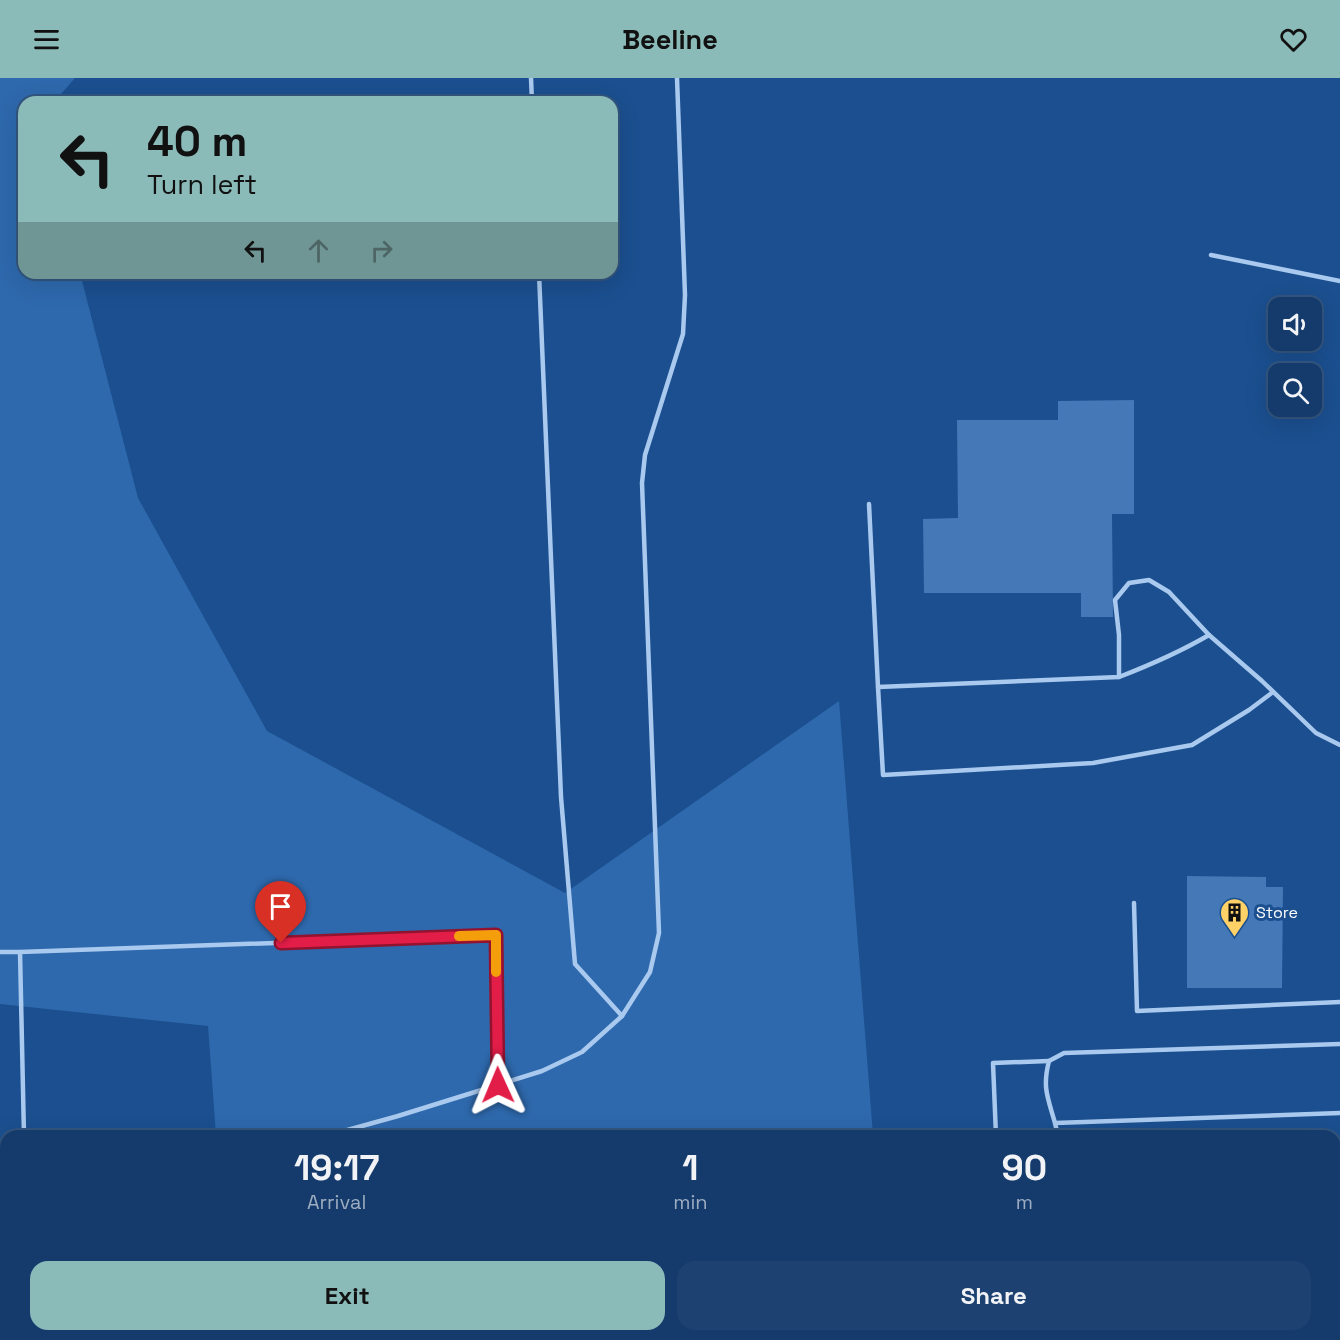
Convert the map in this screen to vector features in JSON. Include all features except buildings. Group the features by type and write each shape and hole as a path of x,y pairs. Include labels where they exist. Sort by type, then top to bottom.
{"lane":[{"path":"531,78 532,96"},
{"path":"348,1130 542,1071 582,1052 622,1016 650,972 659,933 642,483 645,455 683,334 685,295 676,78"},
{"path":"1211,255 1340,281"},
{"path":"539,279 561,797 575,964 622,1016"},
{"path":"869,504 883,775 1094,763 1192,745 1249,710 1273,692"},
{"path":"1119,677 1116,600 1129,583 1149,580 1169,592 1209,635 1316,733 1340,746"},
{"path":"878,687 1119,677 1155,664 1209,635"},
{"path":"1134,903 1137,1011 1340,1002"},
{"path":"0,952 496,935 498,1085"},
{"path":"20,952 24,1130"},
{"path":"996,1130 993,1062 1049,1061 1064,1053 1340,1044"},
{"path":"1049,1061 1045,1078 1046,1090 1057,1130"},
{"path":"1055,1123 1340,1113"}],"shaded area":[{"path":"0,78 75,78 59,96 18,96 18,279 82,279 138,498 267,731 565,893 839,701 873,1130 216,1130 208,1026 0,1004"}],"slow traffic":[{"path":"459,936 496,935 496,972"}],"place":[{"name":"Store","path":"1235,938"}],"route":[{"path":"281,943 496,935 498,1085"}]}
